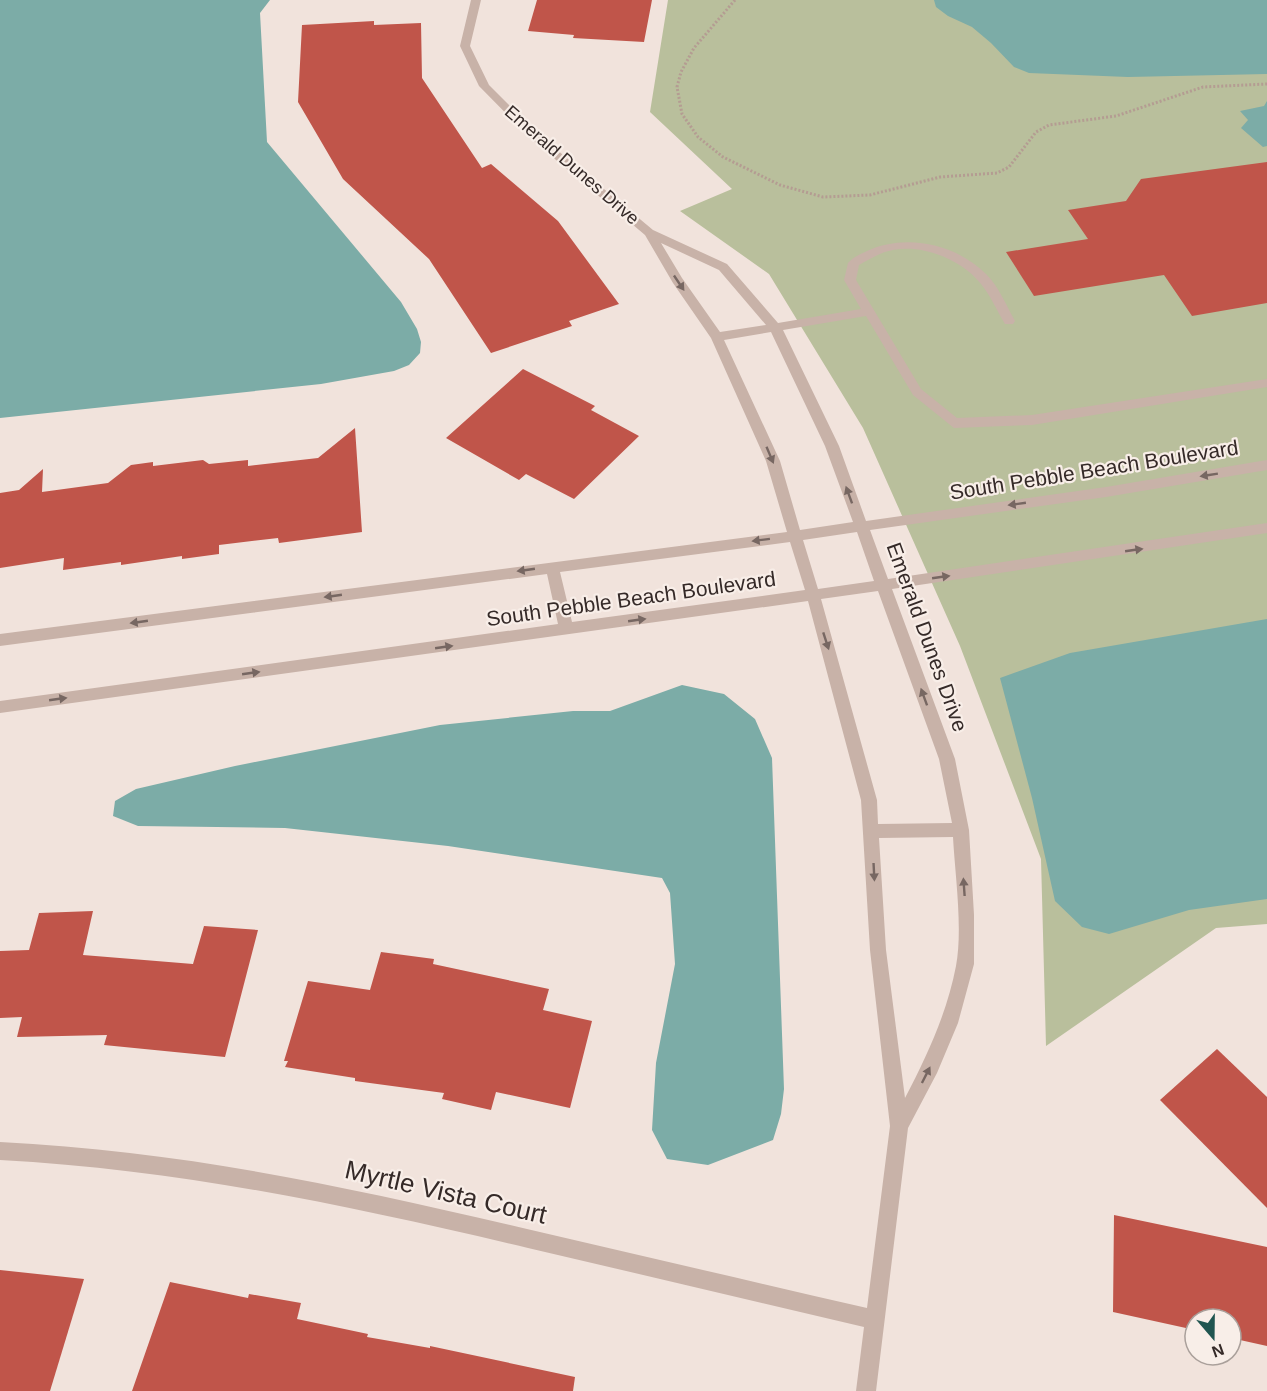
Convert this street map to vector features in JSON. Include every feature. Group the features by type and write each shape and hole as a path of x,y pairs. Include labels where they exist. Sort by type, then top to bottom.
{"street":[{"name":"Emerald Dunes Drive","path":"476,0 465,46 484,86 534,136 649,233 723,267 775,327 832,446 947,759 961,830 966,915 965,964 949,1023 899,1126"},
{"name":"Emerald Dunes Drive","path":"649,233 677,280 717,337 773,461 811,595 836,672 869,800 878,950 899,1126 866,1391"},
{"path":"1009,321 983,278 963,261 927,248 900,245 870,254 854,263 850,280 867,312 917,392 954,423 1032,420 1267,383"},
{"path":"717,337 867,312"},
{"name":"South Pebble Beach Boulevard","path":"0,640 794,536 1106,492 1267,465"},
{"name":"South Pebble Beach Boulevard","path":"0,707 1143,549 1267,528"},
{"path":"552,567 567,630"},
{"path":"871,831 961,830"},
{"name":"Myrtle Vista Court","path":"0,1150 144,1163 260,1179 398,1207 874,1320"}],"path":[{"path":"735,0 723,19 689,55 679,75 677,106 690,130 715,151 740,167 816,196 839,198 879,192 942,177 1002,171 1019,156 1033,134 1052,124 1102,120 1128,114 1196,88 1267,84"}],"green space":[{"path":"668,0 1267,0 1267,924 1216,928 1046,1046 1041,859 960,646 863,428 769,274 680,211 732,189 650,112"}],"water":[{"path":"0,0 270,0 260,13 267,142 401,302 417,329 421,342 420,353 409,365 394,371 321,384 0,418"},
{"path":"934,0 1267,0 1267,74 1128,77 1029,73 1014,67 972,27 948,16 936,7"},
{"path":"1267,101 1267,146 1263,147 1241,128 1248,120 1240,111 1264,106"},
{"path":"1267,619 1267,899 1189,910 1109,934 1082,927 1055,901 1032,798 1000,678 1070,653"},
{"path":"682,685 724,694 755,719 772,758 784,1089 781,1114 773,1140 708,1165 667,1159 652,1130 656,1063 675,964 670,893 662,878 448,846 285,828 138,826 113,816 115,801 136,789 235,766 440,725 573,711 610,711"}],"building":[{"path":"537,0 652,0 644,42 573,38 574,35 528,31"},
{"path":"374,21 374,25 421,23 422,78 482,168 491,164 558,221 619,304 569,321 572,326 491,353 429,259 343,179 298,102 302,25"},
{"path":"1267,162 1267,303 1192,316 1164,275 1034,296 1006,252 1088,239 1068,210 1126,201 1141,179"},
{"path":"523,369 595,406 591,410 639,436 574,499 526,474 519,480 446,438"},
{"path":"355,428 362,532 279,543 278,538 219,545 219,554 182,559 182,556 121,565 121,562 63,570 64,558 0,568 0,493 19,490 43,469 42,492 108,483 131,465 153,462 153,466 203,460 209,464 248,460 248,466 318,458"},
{"path":"93,911 83,955 193,964 204,926 258,930 225,1057 104,1045 107,1035 17,1037 22,1017 0,1018 0,951 29,950 39,913"},
{"path":"381,952 434,959 433,964 549,989 543,1010 592,1021 570,1108 496,1092 491,1110 442,1099 444,1093 355,1081 355,1078 285,1067 288,1061 284,1061 308,981 370,990"},
{"path":"1217,1049 1267,1097 1267,1208 1160,1100"},
{"path":"1114,1215 1267,1247 1267,1346 1243,1341 1243,1307 1183,1307 1183,1327 1113,1312"},
{"path":"0,1270 84,1279 50,1391 0,1391"},
{"path":"170,1282 248,1298 249,1294 301,1303 297,1319 368,1334 367,1337 430,1348 430,1346 575,1377 573,1391 132,1391"}]}
